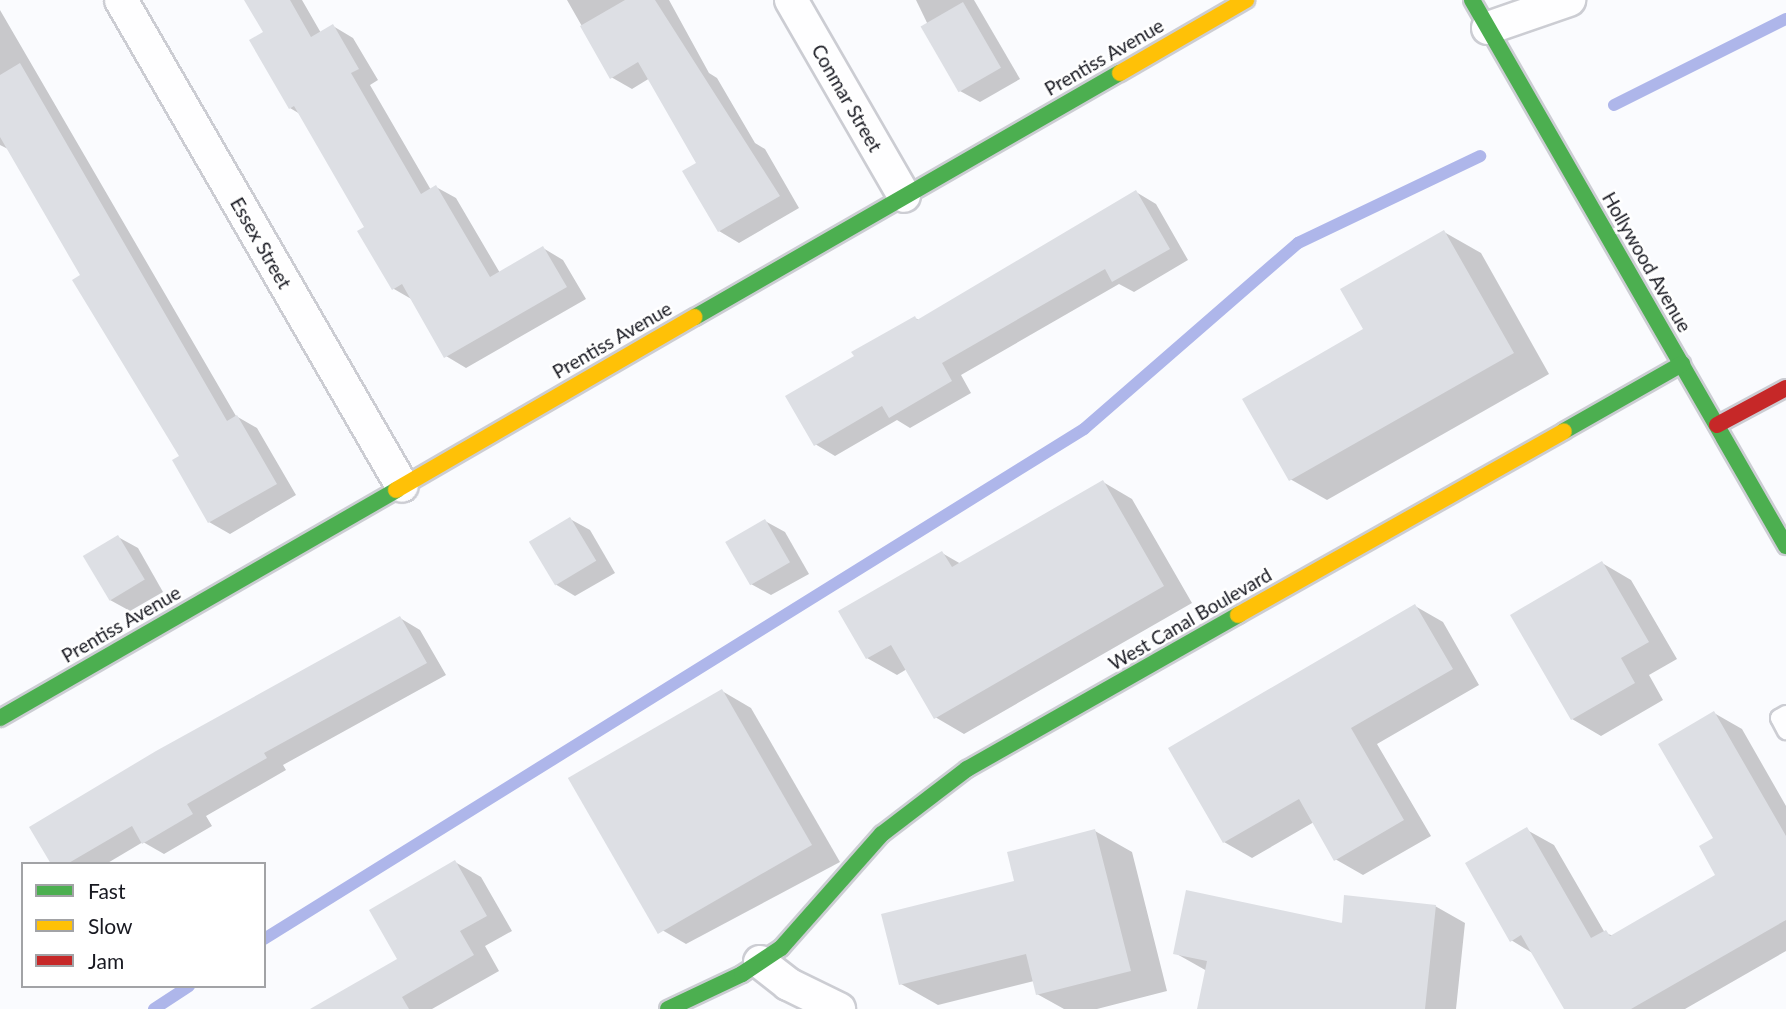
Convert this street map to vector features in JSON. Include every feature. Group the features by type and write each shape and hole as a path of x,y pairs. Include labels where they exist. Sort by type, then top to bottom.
{"street":[{"name":"Essex Street","path":"121,0 402,486"},
{"name":"Conmar Street","path":"791,0 904,196"},
{"name":"Prentiss Avenue","path":"0,718 1246,0"},
{"name":"Hollywood Avenue","path":"1472,0 1786,546"},
{"path":"1488,28 1569,0"},
{"name":"West Canal Boulevard","path":"668,1009 760,962 781,948 882,834 967,769 1682,364"},
{"path":"1717,425 1786,388"},
{"path":"760,962 788,984 839,1009"}],"lane":[{"path":"1786,714 1779,718 1786,731"}],"building":[{"path":"244,0 290,0 311,37 333,24 359,69 351,73 421,194 436,185 490,277 543,246 567,287 444,358 402,284 392,290 357,231 364,227 294,106 289,109 249,40 263,32"},
{"path":"625,0 655,0 780,196 718,232 682,171 696,163 638,62 610,79 580,26"},
{"path":"963,2 1001,68 959,92 921,26"},
{"path":"20,63 227,421 237,415 277,484 208,523 172,460 179,456 72,280 80,275 0,137 0,75"},
{"path":"1136,190 1170,249 1112,282 1105,269 942,363 952,381 889,418 882,406 814,446 785,396 854,356 851,352 915,316 917,320"},
{"path":"1444,230 1514,353 1289,481 1242,399 1363,329 1340,289"},
{"path":"1103,480 1164,586 934,719 891,645 866,659 838,611 942,551 952,567"},
{"path":"570,517 596,561 555,585 529,542"},
{"path":"765,519 790,562 750,585 725,542"},
{"path":"118,535 145,580 110,601 83,556"},
{"path":"1602,561 1649,642 1621,658 1635,683 1571,720 1510,615"},
{"path":"1415,604 1453,669 1351,728 1404,820 1334,861 1299,799 1223,843 1168,748"},
{"path":"400,616 427,663 264,753 267,758 187,804 193,814 142,844 132,826 70,862 50,862 29,827 156,751"},
{"path":"722,689 812,845 658,934 568,778"},
{"path":"1714,711 1786,836 1786,920 1631,1009 1564,1009 1521,935 1510,942 1465,863 1527,827 1591,938 1606,930 1610,936 1715,875 1699,846 1713,838 1658,744"},
{"path":"1095,829 1131,971 1036,995 1026,954 899,985 881,914 1014,881 1007,852"},
{"path":"455,860 487,916 460,931 474,955 402,997 409,1009 310,1009 397,959 369,910"},
{"path":"1186,890 1342,923 1344,895 1436,905 1425,1009 1197,1009 1207,961 1173,954"}],"waterway":[{"path":"1614,105 1786,19"},
{"path":"266,938 1084,429 1298,243 1480,156"},
{"path":"154,1009 186,988"}],"traffic: fast":[{"path":"1472,0 1786,546"},
{"path":"695,317 1120,73"},
{"path":"1564,431 1682,364"},
{"path":"0,718 396,490"},
{"path":"668,1009 742,974 781,948 882,834 967,769 1238,615"}],"traffic: slow":[{"path":"1120,73 1246,0"},
{"path":"396,490 695,317"},
{"path":"1238,615 1564,431"}],"traffic: jam":[{"path":"1717,425 1786,388"}]}
